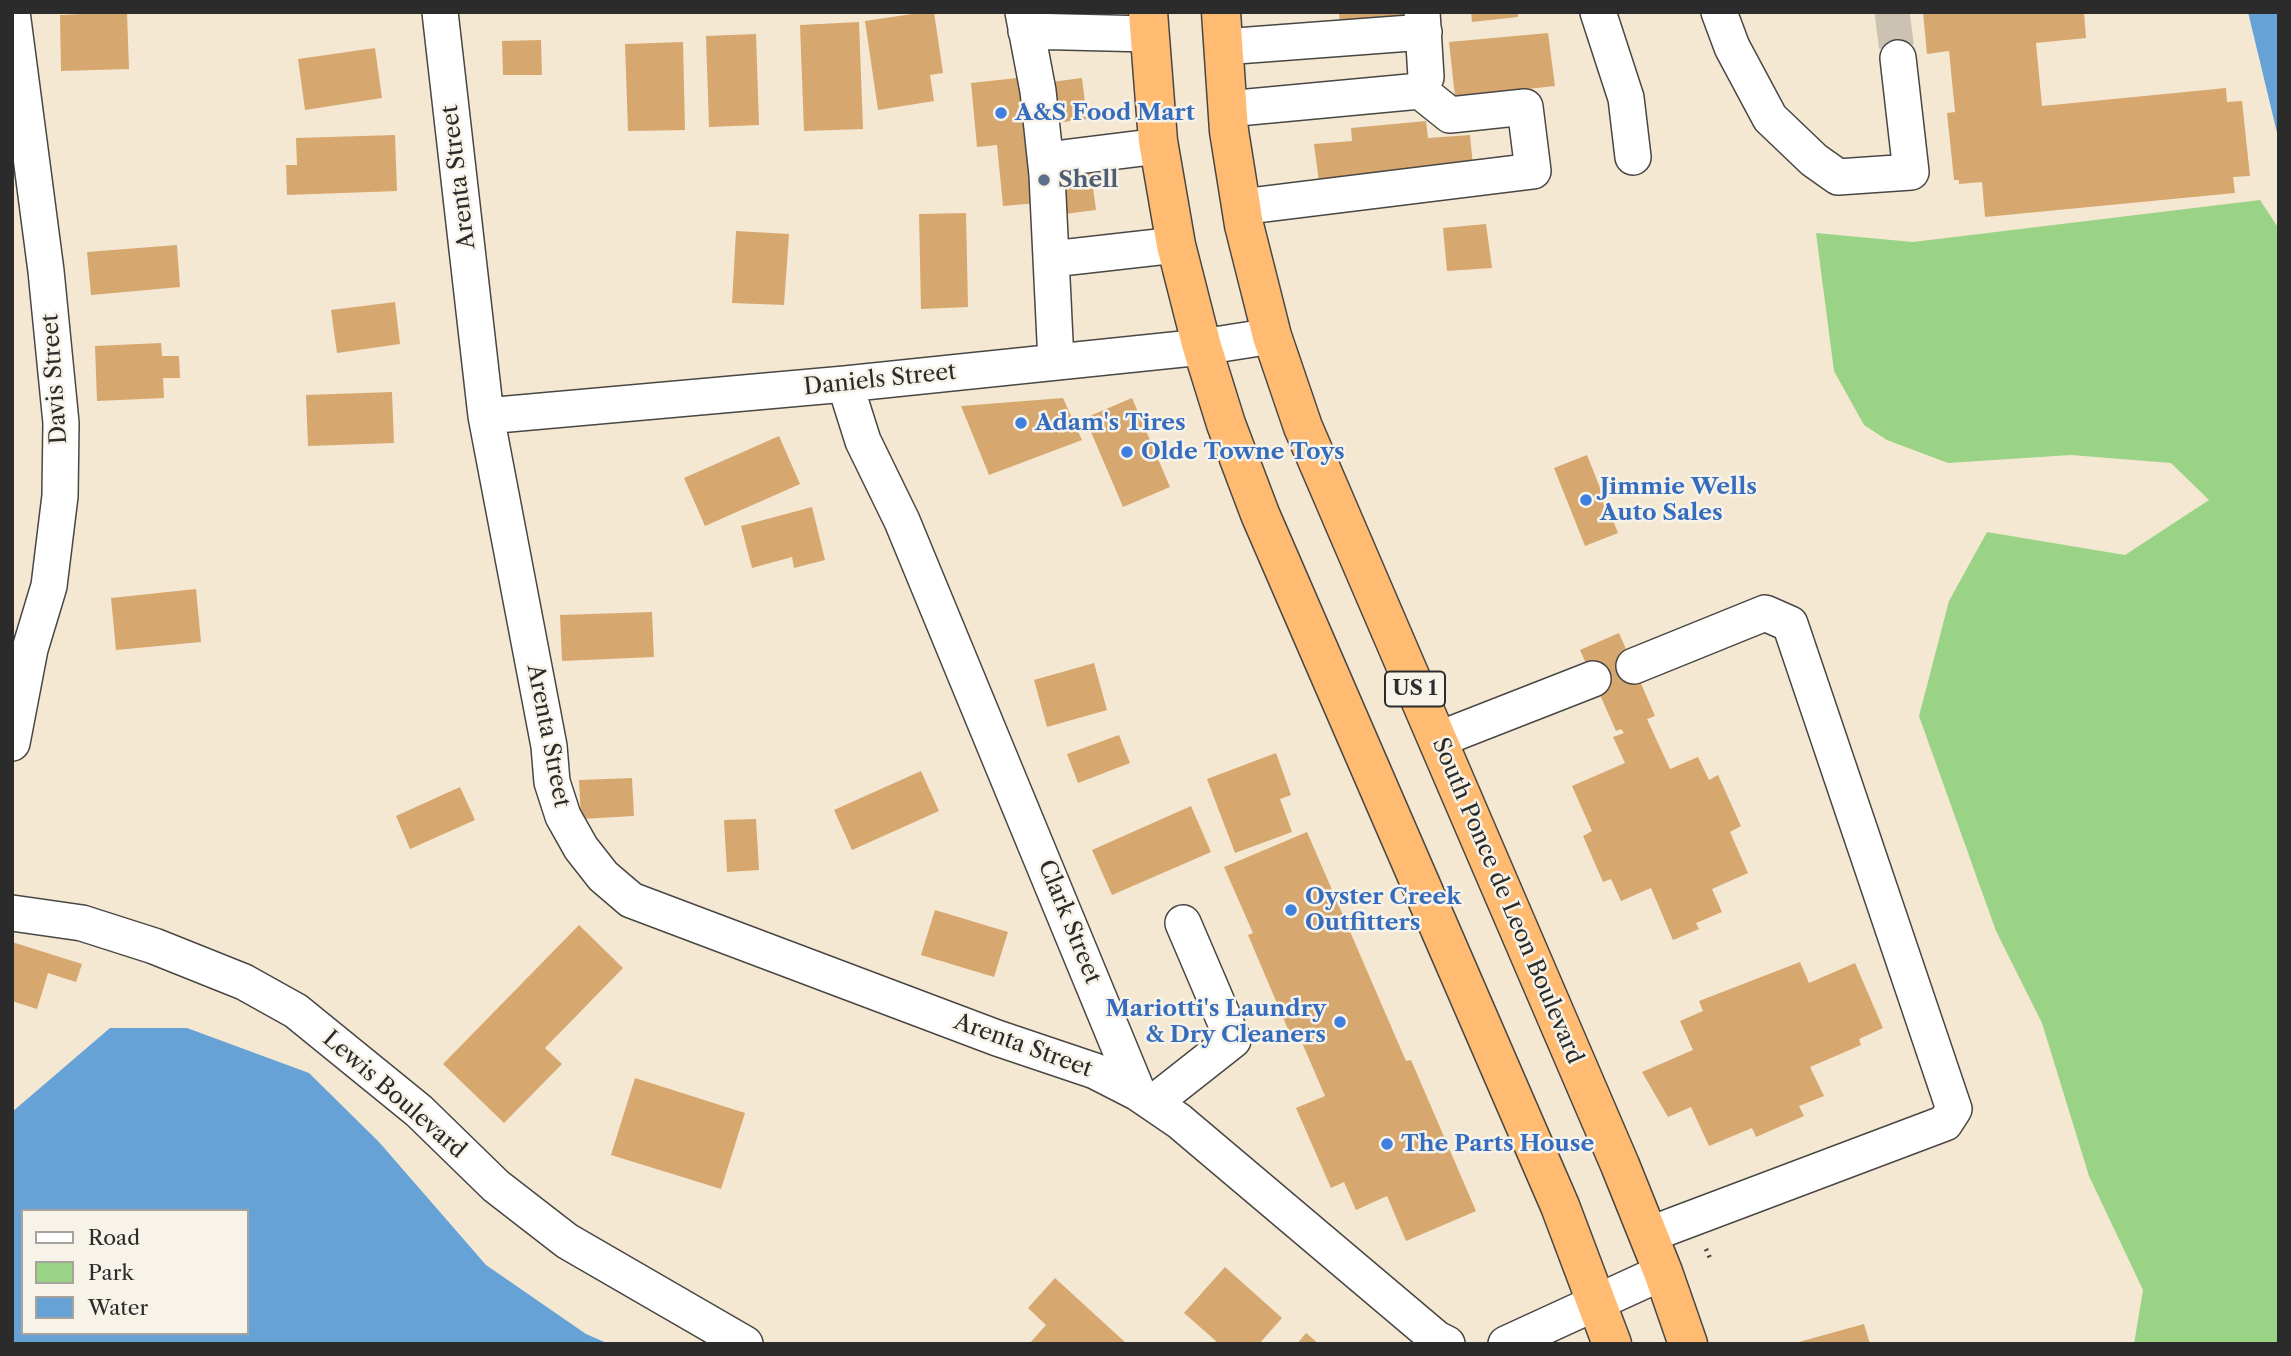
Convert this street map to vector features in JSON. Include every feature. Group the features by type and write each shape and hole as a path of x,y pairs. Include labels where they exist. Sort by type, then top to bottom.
{"highway":[{"path":"1149,23 1159,146 1176,245 1202,347 1260,514 1560,1206 1612,1344"},
{"name":"South Ponce de Leon Boulevard","path":"1222,29 1227,109 1241,207 1272,336 1303,427 1664,1272 1688,1344"}],"street":[{"name":"Davis Street","path":"12,12 46,271 61,423 60,496 49,586 30,649 12,743"},
{"name":"Arenta Street","path":"440,12 486,416 549,746 552,782 564,816 581,848 603,877 631,900 998,1038 1095,1071 1145,1098"},
{"path":"1598,12 1626,98 1633,157"},
{"path":"1719,12 1732,47 1770,118 1814,160 1838,177 1911,172 1898,58"},
{"path":"1056,362 1046,160 1038,91 1025,22 1149,23"},
{"path":"1222,29 1423,22 1426,77 1420,90"},
{"path":"1227,109 1420,90 1450,115 1525,107 1533,171 1241,207"},
{"path":"1046,160 1159,146"},
{"path":"1052,259 1176,245"},
{"name":"Daniels Street","path":"486,416 845,384 1202,347 1272,336"},
{"name":"Clark Street","path":"845,384 863,441 907,534 1145,1098"},
{"path":"1634,666 1765,613 1790,624 1954,1109 1945,1124 1648,1235"},
{"path":"1437,740 1593,679"},
{"name":"Lewis Boulevard","path":"12,913 82,923 154,946 244,982 296,1011 419,1111 496,1186 567,1241 745,1344"},
{"path":"1183,923 1233,1040 1145,1098 1179,1121 1437,1339 1447,1344"},
{"path":"1506,1344 1597,1300 1664,1272"}],"green space":[{"path":"2260,200 2279,229 2279,1344 2134,1344 2143,1290 2089,1176 2042,1023 1996,931 1919,716 1949,601 1987,532 2125,555 2209,500 2171,463 2071,455 1948,463 1887,440 1864,425 1834,371 1816,233 1913,242"}],"water":[{"path":"2248,12 2279,12 2279,141"},
{"path":"110,1028 187,1028 309,1073 379,1142 486,1265 586,1334 609,1344 12,1344 12,1112"}],"building":[{"path":"127,12 129,69 61,71 60,15"},
{"path":"934,12 943,73 930,75 934,101 878,110 865,21"},
{"path":"1339,12 1403,12 1404,21 1340,27"},
{"path":"1471,12 1518,12 1518,17 1472,22"},
{"path":"1923,12 2084,12 2086,38 2036,43 2042,106 2226,88 2227,102 2242,101 2250,176 2233,177 2235,193 1985,217 1982,182 1959,184 1959,180 1954,180 1947,113 1955,112 1949,51 1927,54"},
{"path":"859,22 863,129 804,131 800,25"},
{"path":"1548,33 1555,86 1455,97 1449,42"},
{"path":"756,34 759,125 709,127 706,36"},
{"path":"541,40 542,75 503,75 502,41"},
{"path":"683,42 685,130 628,131 625,44"},
{"path":"375,48 382,98 305,110 298,59"},
{"path":"1026,77 1038,203 1003,206 997,145 977,147 971,83"},
{"path":"1082,78 1087,119 1048,124 1044,83"},
{"path":"1426,121 1428,138 1470,135 1473,166 1319,182 1314,144 1352,141 1351,128"},
{"path":"395,135 397,191 287,195 286,165 297,165 296,138"},
{"path":"1091,172 1096,210 1056,215 1052,176"},
{"path":"966,213 968,307 921,309 919,214"},
{"path":"1486,224 1492,268 1447,271 1443,228"},
{"path":"736,231 789,234 784,305 732,303"},
{"path":"177,245 180,287 91,295 87,252"},
{"path":"395,302 400,344 337,353 331,310"},
{"path":"161,343 162,356 179,356 180,378 163,378 164,398 97,401 95,346"},
{"path":"392,392 394,443 308,446 306,395"},
{"name":"Adam's Tires","path":"1063,398 1082,440 989,475 961,406"},
{"name":"Olde Towne Toys","path":"1132,398 1170,487 1123,507 1085,418"},
{"path":"779,436 800,484 705,526 684,478"},
{"name":"Jimmie Wells Auto Sales","path":"1587,455 1618,533 1585,546 1554,468"},
{"path":"812,507 825,560 794,568 792,557 752,568 741,526"},
{"path":"196,589 201,642 116,650 111,598"},
{"path":"652,612 654,657 562,661 560,615"},
{"path":"1619,633 1655,716 1647,719 1670,769 1698,757 1709,780 1718,775 1741,826 1730,832 1748,873 1712,889 1722,912 1696,923 1699,929 1673,940 1651,888 1621,901 1611,879 1603,882 1583,836 1592,831 1572,786 1625,763 1613,737 1624,733 1621,729 1616,731 1580,650"},
{"path":"1094,663 1107,710 1047,727 1034,680"},
{"path":"1119,735 1130,763 1078,783 1067,754"},
{"path":"1276,753 1291,795 1280,799 1292,832 1235,853 1207,779"},
{"path":"921,771 939,811 852,850 834,810"},
{"path":"632,778 634,816 581,819 579,780"},
{"path":"460,787 475,820 410,849 396,816"},
{"path":"1191,806 1211,852 1112,895 1092,850"},
{"path":"756,819 759,870 727,872 724,820"},
{"path":"1307,832 1406,1061 1411,1060 1476,1211 1406,1241 1387,1196 1356,1210 1344,1182 1331,1188 1296,1108 1325,1096 1297,1031 1290,1034 1248,935 1253,933 1224,867"},
{"path":"935,910 1008,932 994,977 921,955"},
{"path":"579,925 623,968 545,1048 562,1064 504,1123 443,1064"},
{"path":"12,942 82,964 76,982 48,973 37,1009 12,1001"},
{"path":"1800,962 1809,983 1855,963 1883,1028 1859,1039 1861,1045 1810,1067 1824,1096 1799,1106 1804,1116 1756,1137 1752,1128 1709,1146 1691,1107 1668,1117 1642,1072 1693,1050 1680,1021 1703,1011 1699,1001"},
{"path":"635,1078 745,1113 721,1189 611,1155"},
{"path":"1225,1267 1282,1318 1259,1344 1214,1344 1216,1341 1184,1313"},
{"path":"1055,1278 1127,1344 1029,1344 1046,1325 1028,1308"},
{"path":"1864,1324 1870,1344 1795,1344 1795,1343"},
{"path":"1306,1333 1319,1344 1297,1344"}],"tunnel":[{"path":"1892,12 1898,58"}],"place":[{"name":"A&S Food Mart","path":"1001,113"},
{"name":"Shell","path":"1044,180"},
{"name":"Adam's Tires","path":"1021,423"},
{"name":"Olde Towne Toys","path":"1127,452"},
{"name":"Jimmie Wells Auto Sales","path":"1586,500"},
{"name":"Oyster Creek Outfitters","path":"1291,910"},
{"name":"Mariotti's Laundry & Dry Cleaners","path":"1340,1022"},
{"name":"The Parts House","path":"1387,1144"}]}
